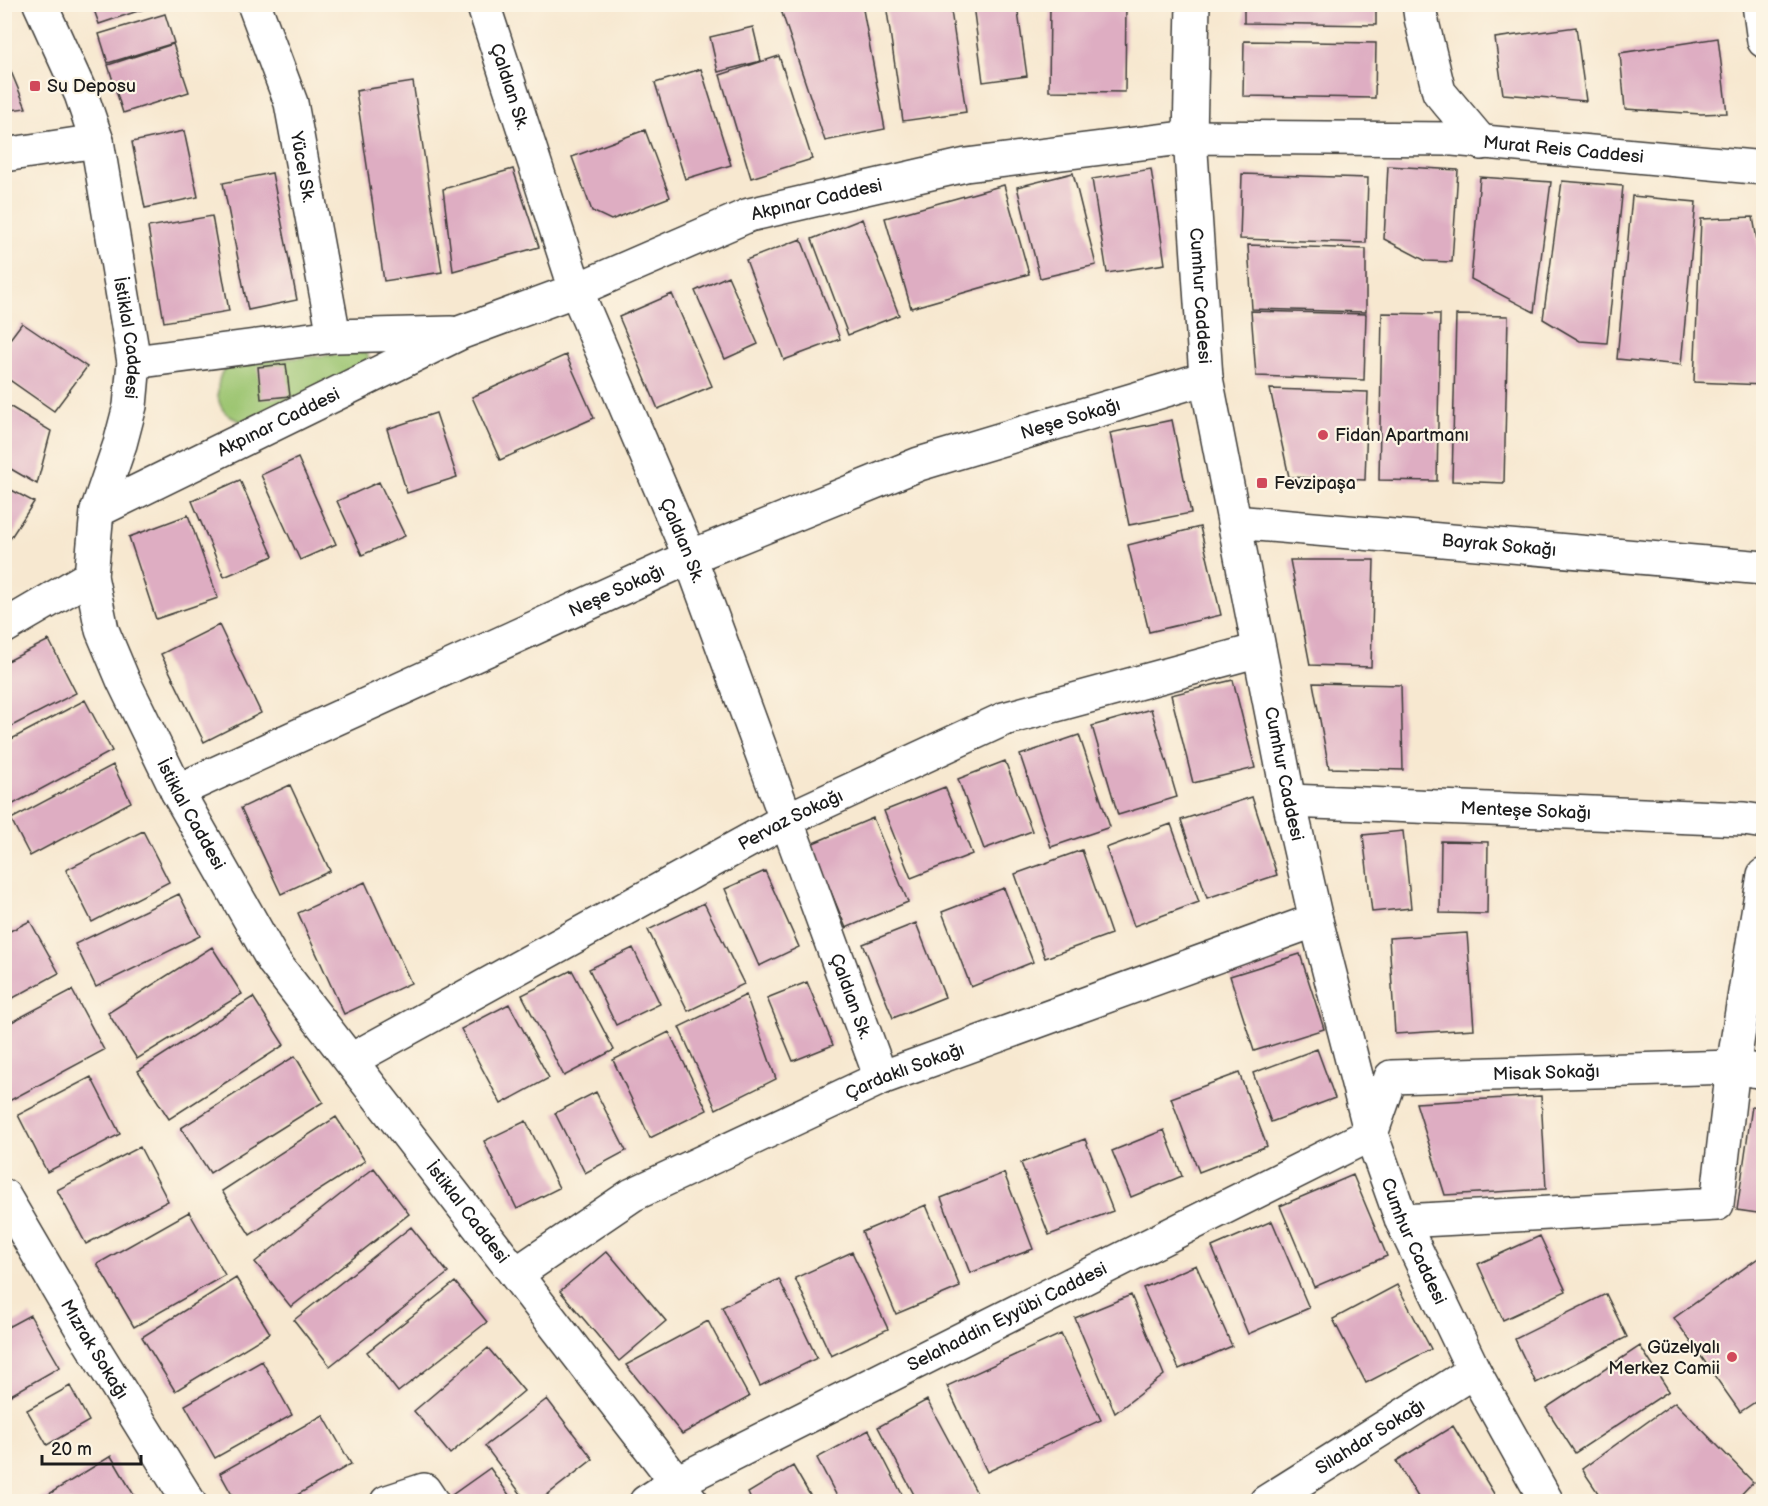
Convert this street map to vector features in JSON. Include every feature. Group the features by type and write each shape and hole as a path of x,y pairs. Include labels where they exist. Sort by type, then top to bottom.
{"street":[{"name":"İstiklal Caddesi","path":"40,4 81,94 97,141 134,362 130,406 120,444 97,511 91,576 102,630 123,680 177,792 274,962 685,1492"},
{"name":"Yücel Sk.","path":"254,4 291,103 334,336"},
{"name":"Çaldıan Sk.","path":"483,4 576,290 690,557 881,1078"},
{"name":"Cumhur Caddesi","path":"1192,4 1190,137 1206,378 1289,801 1316,921 1371,1134 1402,1221 1474,1371 1547,1502"},
{"name":"Murat Reis Caddesi","path":"1419,4 1439,92 1482,143 1764,168"},
{"path":"1760,4 1764,40"},
{"name":"Akpınar Caddesi","path":"97,511 462,332 576,290 749,215 966,165 1190,137 1453,139 1482,143"},
{"path":"4,155 97,141"},
{"name":"Akpınar Caddesi","path":"134,362 334,336 462,332"},
{"name":"Neşe Sokağı","path":"177,792 690,557 919,464 1206,378"},
{"name":"Bayrak Sokağı","path":"1234,522 1764,568"},
{"path":"4,627 91,576"},
{"name":"Pervaz Sokağı","path":"351,1060 786,820 1004,719 1259,650"},
{"name":"Menteşe Sokağı","path":"1289,801 1744,819 1764,822"},
{"path":"1402,1221 1717,1204 1748,1070 1764,875"},
{"name":"Çardaklı Sokağı","path":"516,1274 632,1195 881,1078 1316,921"},
{"name":"Misak Sokağı","path":"1371,1134 1391,1077 1748,1070"},
{"name":"Selahaddin Eyyübi Caddesi","path":"646,1502 685,1492 1371,1134"},
{"name":"Mızrak Sokağı","path":"4,1196 83,1331 189,1502"},
{"name":"Silahdar Sokağı","path":"1266,1502 1474,1371"},
{"path":"387,1502 424,1490 432,1502"}],"green space":[{"path":"367,352 370,367 243,422 227,414 220,405 219,380 224,369 230,365"}],"building":[{"path":"92,4 156,4 156,5 99,24"},
{"path":"779,4 862,4 885,129 825,141"},
{"path":"886,4 950,4 966,112 903,121"},
{"path":"1050,4 1126,4 1125,92 1049,91"},
{"path":"1244,4 1376,4 1376,25 1244,23"},
{"path":"973,5 1017,5 1027,76 983,82"},
{"path":"165,14 174,43 108,63 99,34"},
{"path":"753,27 761,61 718,72 710,37"},
{"path":"1576,27 1586,101 1503,94 1495,38"},
{"path":"1718,38 1727,113 1701,114 1625,109 1620,53"},
{"path":"1244,41 1376,43 1375,98 1243,96"},
{"path":"173,44 189,92 123,113 108,65"},
{"path":"779,56 812,159 751,178 720,75"},
{"path":"5,57 26,108 4,111"},
{"path":"701,69 731,165 685,179 655,83"},
{"path":"413,82 442,272 384,281 356,91"},
{"path":"645,130 670,197 611,220 592,211 572,157"},
{"path":"184,131 198,197 145,208 132,142"},
{"path":"1388,166 1458,170 1452,262 1426,261 1384,239"},
{"path":"513,169 539,247 453,271 443,189"},
{"path":"1151,169 1165,264 1107,273 1092,179"},
{"path":"272,173 297,300 248,310 223,183"},
{"path":"1073,173 1096,265 1040,278 1017,187"},
{"path":"1242,174 1368,178 1366,243 1240,239"},
{"path":"1480,177 1551,182 1534,312 1471,279"},
{"path":"1562,181 1623,186 1607,343 1580,341 1543,319"},
{"path":"1004,185 1029,274 911,308 885,218"},
{"path":"1632,196 1696,202 1681,365 1617,359"},
{"path":"212,216 229,311 164,322 148,227"},
{"path":"1753,217 1764,279 1764,385 1694,382 1701,219"},
{"path":"862,219 899,315 848,335 812,239"},
{"path":"801,239 840,339 784,360 746,260"},
{"path":"1248,245 1366,249 1366,312 1252,309"},
{"path":"728,276 758,344 725,359 695,291"},
{"path":"672,294 712,386 658,409 619,317"},
{"path":"1251,311 1366,314 1364,380 1256,376"},
{"path":"1382,313 1440,314 1437,481 1379,480"},
{"path":"1456,315 1508,316 1504,483 1452,481"},
{"path":"22,323 87,367 54,411 4,376 4,347"},
{"path":"566,355 594,418 500,460 472,397"},
{"path":"286,364 290,396 261,399 258,367"},
{"name":"Fidan Apartmanı","path":"1270,389 1368,392 1365,480 1289,477"},
{"path":"4,403 51,431 37,484 4,465"},
{"path":"436,413 457,477 407,493 387,429"},
{"path":"1172,420 1191,513 1129,525 1110,433"},
{"path":"298,458 336,544 300,560 261,475"},
{"path":"240,480 273,556 224,577 192,501"},
{"path":"379,482 405,536 362,555 337,501"},
{"path":"4,486 34,502 4,548"},
{"path":"188,515 218,598 156,619 129,537"},
{"path":"1200,527 1221,615 1149,632 1128,545"},
{"path":"1290,560 1374,560 1371,667 1310,665"},
{"path":"219,625 261,713 204,742 161,654"},
{"path":"49,640 76,693 4,730 4,663"},
{"path":"1233,680 1255,768 1193,783 1171,695"},
{"path":"1313,683 1401,685 1403,770 1329,768"},
{"path":"85,700 112,751 4,809 4,743"},
{"path":"1151,709 1177,797 1118,815 1092,726"},
{"path":"1079,735 1110,827 1051,847 1020,755"},
{"path":"1005,761 1032,831 984,849 958,779"},
{"path":"113,765 131,802 30,856 11,819"},
{"path":"290,785 330,871 281,894 241,808"},
{"path":"945,787 972,854 911,878 884,811"},
{"path":"1252,797 1277,875 1207,898 1181,820"},
{"path":"873,818 908,902 846,928 811,844"},
{"path":"1171,824 1199,902 1134,926 1106,848"},
{"path":"143,831 169,882 92,922 66,870"},
{"path":"1403,831 1411,908 1372,912 1363,835"},
{"path":"1441,841 1488,842 1487,914 1440,913"},
{"path":"1082,850 1111,934 1045,958 1015,874"},
{"path":"765,871 799,947 759,966 725,889"},
{"path":"365,882 411,983 344,1014 298,913"},
{"path":"1004,888 1033,962 971,987 942,912"},
{"path":"179,894 200,936 96,987 75,944"},
{"path":"704,903 744,984 688,1011 648,930"},
{"path":"30,921 59,973 4,1003 4,934"},
{"path":"916,923 945,997 893,1018 863,944"},
{"path":"1467,933 1474,1029 1395,1034 1389,938"},
{"path":"212,947 242,994 137,1059 108,1013"},
{"path":"633,948 660,1004 616,1025 589,969"},
{"path":"1300,954 1324,1029 1254,1051 1230,976"},
{"path":"572,970 614,1050 564,1076 522,995"},
{"path":"807,982 833,1045 793,1061 767,998"},
{"path":"72,990 104,1050 9,1101 4,1091 4,1026"},
{"path":"746,995 776,1079 716,1109 679,1027"},
{"path":"253,997 284,1045 169,1119 138,1071"},
{"path":"509,1004 549,1078 501,1104 461,1029"},
{"path":"669,1032 707,1110 650,1138 613,1060"},
{"path":"1317,1049 1335,1098 1271,1122 1253,1073"},
{"path":"295,1056 323,1102 210,1173 181,1128"},
{"path":"1239,1073 1267,1146 1199,1172 1171,1098"},
{"path":"91,1077 120,1134 47,1172 18,1115"},
{"path":"596,1092 626,1151 585,1173 555,1113"},
{"path":"1541,1096 1546,1189 1445,1195 1416,1103"},
{"path":"1752,1106 1764,1108 1764,1214 1737,1210"},
{"path":"336,1117 365,1161 250,1235 222,1191"},
{"path":"526,1121 559,1188 517,1209 484,1141"},
{"path":"1164,1130 1182,1176 1131,1197 1112,1151"},
{"path":"1085,1139 1113,1211 1049,1235 1021,1163"},
{"path":"140,1147 168,1201 86,1244 57,1190"},
{"path":"374,1168 409,1214 291,1307 255,1262"},
{"path":"1004,1173 1033,1249 970,1273 941,1198"},
{"path":"1353,1175 1387,1256 1314,1287 1280,1206"},
{"path":"926,1205 960,1287 896,1314 862,1232"},
{"path":"189,1212 225,1275 134,1327 97,1264"},
{"path":"1272,1221 1309,1308 1248,1334 1212,1247"},
{"path":"411,1227 448,1273 330,1366 294,1320"},
{"path":"1540,1236 1566,1291 1503,1320 1478,1264"},
{"path":"607,1251 666,1321 619,1361 560,1291"},
{"path":"852,1252 888,1329 831,1356 795,1278"},
{"name":"Güzelyalı Merkez Camii","path":"1764,1254 1764,1396 1740,1412 1674,1318"},
{"path":"1196,1265 1232,1346 1179,1369 1143,1288"},
{"path":"236,1278 270,1333 175,1391 142,1337"},
{"path":"779,1279 817,1358 760,1386 722,1307"},
{"path":"455,1282 487,1322 398,1392 367,1352"},
{"path":"1397,1285 1431,1349 1366,1383 1333,1319"},
{"path":"1606,1294 1627,1337 1536,1383 1515,1339"},
{"path":"1131,1295 1164,1375 1115,1413 1075,1318"},
{"path":"30,1315 60,1367 4,1399 4,1329"},
{"path":"708,1321 749,1397 682,1434 626,1365"},
{"path":"1061,1334 1101,1420 987,1472 947,1386"},
{"path":"1640,1346 1669,1391 1575,1453 1546,1408"},
{"path":"488,1348 524,1391 450,1454 414,1411"},
{"path":"262,1361 292,1415 215,1458 185,1405"},
{"path":"70,1386 89,1421 47,1445 27,1410"},
{"path":"547,1399 593,1459 538,1502 527,1502 485,1446"},
{"path":"927,1400 979,1497 970,1502 918,1502 878,1427"},
{"path":"1675,1402 1753,1482 1734,1502 1604,1502 1582,1469"},
{"path":"323,1415 351,1464 285,1502 236,1502 220,1473"},
{"path":"1453,1426 1499,1502 1421,1502 1396,1461"},
{"path":"869,1430 906,1502 840,1502 817,1458"},
{"path":"111,1456 138,1502 36,1502"},
{"path":"793,1466 814,1502 752,1502 748,1493"},
{"path":"490,1468 514,1502 457,1502 452,1495"},
{"path":"4,1490 11,1502 4,1502"}],"place":[{"name":"Su Deposu","path":"35,86"},
{"name":"Fidan Apartmanı","path":"1323,435"},
{"name":"Fevzipaşa","path":"1262,483"},
{"name":"Güzelyalı Merkez Camii","path":"1732,1357"}]}
